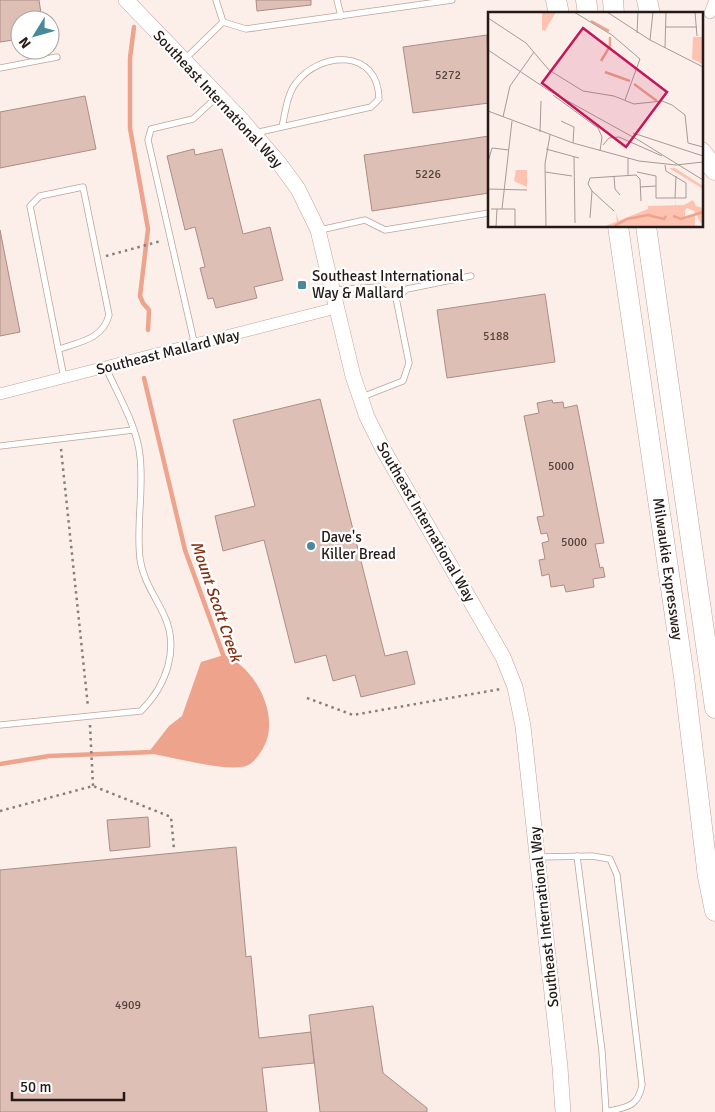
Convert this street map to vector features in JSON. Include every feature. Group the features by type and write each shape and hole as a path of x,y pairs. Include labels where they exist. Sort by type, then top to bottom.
{"highway":[{"path":"702,153 715,170"},
{"path":"610,228 630,312"},
{"name":"Milwaukie Expressway","path":"618,228 684,677 708,877 715,912"},
{"name":"Milwaukie Expressway","path":"646,228 715,708"}],"street":[{"name":"Southeast International Way","path":"126,0 253,134 298,189 318,230 360,398 377,439 495,642 515,687 523,726 560,1067 562,1112"},
{"path":"710,13 714,0"},
{"name":"Southeast Mallard Way","path":"0,394 195,346 336,308"}],"lane":[{"path":"216,0 223,22"},
{"path":"337,0 341,16"},
{"path":"223,22 246,29 452,0"},
{"path":"184,61 223,22"},
{"path":"253,134 371,107 379,99 379,89 371,72 358,61 340,59 313,68 295,84 282,127"},
{"path":"0,68 41,60"},
{"path":"195,346 148,140 151,129 193,119 218,96"},
{"path":"59,349 94,337 106,326 109,315 83,187 40,196 30,206 64,378"},
{"path":"318,230 365,220 385,230 488,213"},
{"path":"396,298 408,289 471,276"},
{"path":"332,291 379,286 396,298 409,363 403,381 360,398"},
{"path":"0,725 141,711 152,700 169,664 170,632 164,616 149,590 140,559 142,478 140,454 133,430 106,368"},
{"path":"0,446 133,430"},
{"path":"537,857 577,856 610,859 617,875 642,1086 640,1098 632,1105 606,1112 602,1051 577,856"}],"path":[{"path":"97,258 170,239"},
{"path":"60,440 89,716 93,786"},
{"path":"307,698 353,715 515,687"},
{"path":"0,811 93,786 171,817 174,850"}],"shaded area":[{"path":"224,655 247,671 263,696 269,724 267,738 257,757 251,764 246,766 225,767 148,753 169,726 182,716 201,662"}],"building":[{"path":"0,0 39,0 40,10 10,10 10,40 0,42"},
{"path":"256,0 311,0 311,5 257,11"},
{"path":"487,35 488,103 413,113 403,47"},
{"path":"85,96 96,149 0,168 0,112"},
{"path":"488,136 488,193 372,211 364,155"},
{"path":"194,149 195,155 222,149 243,234 270,227 283,280 254,287 257,298 216,308 213,298 208,299 200,268 205,267 195,227 185,230 167,156"},
{"path":"0,230 20,332 0,336"},
{"path":"545,294 555,362 447,378 437,310"},
{"name":"Dave's Killer Bread","path":"320,399 385,656 407,651 415,684 361,697 355,675 333,681 326,655 295,663 264,540 223,551 215,516 255,506 233,420"},
{"path":"552,400 553,403 563,402 564,408 577,405 604,543 595,544 600,568 603,567 605,577 593,579 594,587 566,592 564,585 551,587 549,574 542,576 539,560 545,559 542,543 549,541 547,533 541,534 537,517 544,516 524,416 539,413 537,403"},
{"path":"148,817 150,847 110,851 107,820"},
{"path":"236,847 246,957 251,956 259,1038 311,1032 314,1063 262,1068 267,1112 0,1112 0,870"},
{"path":"373,1006 383,1073 427,1108 427,1112 320,1112 309,1015"}],"waterway":[{"name":"Mount Scott Creek","path":"134,27 130,58 130,128 148,229 140,296 149,310 148,330"},
{"name":"Mount Scott Creek","path":"144,378 185,550 225,660"},
{"name":"Mount Scott Creek","path":"0,764 49,756 153,752"}],"place":[{"name":"Southeast International Way & Mallard","path":"302,285"},
{"name":"Dave's Killer Bread","path":"311,546"}]}
